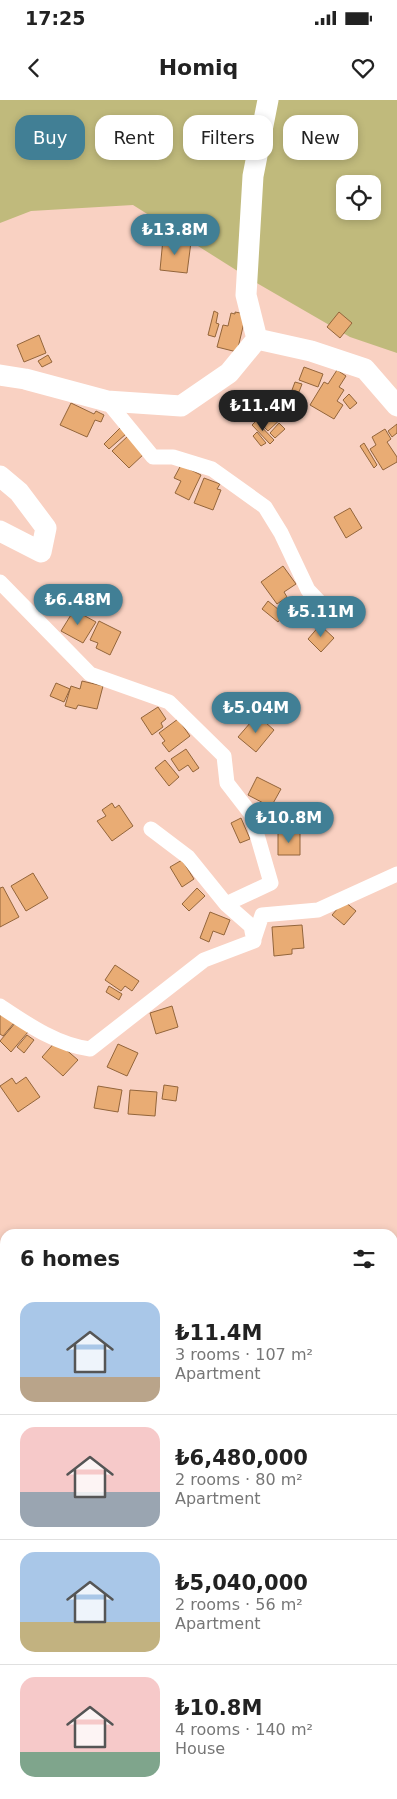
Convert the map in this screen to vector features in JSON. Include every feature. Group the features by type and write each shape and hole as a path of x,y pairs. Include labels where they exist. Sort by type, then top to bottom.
{"street":[{"path":"257,339 246,295 253,176 268,100"},
{"path":"0,376 25,379 107,401 181,406 229,373 257,339"},
{"path":"257,339 311,351 365,369 397,406"},
{"path":"107,401 153,457 173,457 212,469 265,508 281,533 308,590 328,611"},
{"path":"0,476 19,492 46,528 41,552 0,532"},
{"path":"0,582 90,674 169,702 224,756 228,783 251,814 271,883 226,904"},
{"path":"151,829 188,857 226,904 251,926 254,941"},
{"path":"254,941 262,915 318,910 397,874"},
{"path":"0,1006 31,1027 77,1047 90,1049 204,960 254,941"}],"shaded area":[{"path":"0,100 397,100 397,353 350,337 255,282 133,205 31,211 0,223"}],"building":[{"path":"163,239 191,242 187,273 160,270"},
{"path":"214,311 218,313 216,323 219,324 215,337 208,335"},
{"path":"235,312 246,314 237,352 217,347 223,325 228,326 231,313 235,314"},
{"path":"339,312 352,323 340,338 327,327"},
{"path":"39,335 46,353 24,362 17,345"},
{"path":"48,355 52,362 42,367 38,361"},
{"path":"304,367 323,374 318,387 299,380"},
{"path":"337,370 346,376 339,387 344,390 337,401 343,405 334,419 310,405 324,382 328,384"},
{"path":"295,382 302,384 299,392 292,390"},
{"path":"349,394 357,403 350,409 343,400"},
{"path":"274,402 286,414 268,431 259,422 271,411 268,408"},
{"path":"71,403 94,414 96,411 104,415 101,422 95,420 87,437 60,425"},
{"path":"256,421 274,440 270,444 252,425"},
{"path":"279,423 285,429 275,438 270,433"},
{"path":"397,424 397,433 392,437 388,431"},
{"path":"120,428 126,434 109,449 104,444"},
{"path":"385,429 391,439 387,442 397,457 397,462 383,470 370,449 376,445 372,437"},
{"path":"257,432 266,443 261,446 253,436"},
{"path":"129,435 145,453 129,468 112,451"},
{"path":"364,443 377,465 374,468 360,446"},
{"path":"181,465 201,475 189,500 175,493 181,481 174,478"},
{"path":"204,478 220,484 217,489 221,490 213,510 194,503"},
{"path":"350,508 362,528 346,538 334,517"},
{"path":"283,566 296,584 284,592 287,597 277,604 261,582"},
{"path":"268,601 284,614 278,622 262,609"},
{"path":"74,610 96,622 83,643 61,631"},
{"path":"99,621 121,632 110,655 96,648 98,643 90,640"},
{"path":"320,625 334,638 321,652 308,639"},
{"path":"82,681 103,686 97,709 78,705 76,709 65,706 71,686 80,689"},
{"path":"56,683 70,689 64,702 50,696"},
{"path":"158,707 166,719 161,723 163,727 152,735 141,718"},
{"path":"257,715 274,730 256,752 238,737"},
{"path":"178,719 190,736 169,752 162,743 165,741 159,733"},
{"path":"186,749 199,768 193,772 188,765 179,771 171,759"},
{"path":"165,760 179,777 169,786 155,768"},
{"path":"257,777 281,789 271,807 248,795"},
{"path":"112,803 115,808 119,805 133,826 112,841 97,821 106,816 102,810"},
{"path":"241,818 250,839 240,843 231,823"},
{"path":"271,818 299,818 299,829 271,830"},
{"path":"278,832 300,832 300,855 278,855"},
{"path":"182,860 194,879 182,887 170,867"},
{"path":"33,873 48,898 26,911 11,886"},
{"path":"3,887 19,917 0,927 0,888"},
{"path":"197,888 205,896 189,911 182,904"},
{"path":"344,901 356,911 344,925 332,915"},
{"path":"210,912 230,920 224,935 213,931 209,942 200,938"},
{"path":"302,925 304,948 292,949 292,954 274,956 272,927"},
{"path":"115,965 139,981 132,991 125,986 121,991 105,980"},
{"path":"109,986 122,994 119,1000 106,992"},
{"path":"172,1006 178,1027 156,1034 150,1013"},
{"path":"0,1011 14,1023 3,1036 0,1034"},
{"path":"16,1022 28,1032 11,1052 0,1041"},
{"path":"27,1035 34,1040 24,1053 17,1047"},
{"path":"56,1041 78,1060 63,1076 42,1057"},
{"path":"118,1044 138,1053 127,1076 107,1067"},
{"path":"26,1077 40,1097 18,1112 0,1086 12,1078 16,1084"},
{"path":"164,1085 178,1087 176,1101 162,1099"},
{"path":"98,1086 122,1090 118,1112 94,1108"},
{"path":"130,1090 157,1092 155,1116 128,1114"}]}
